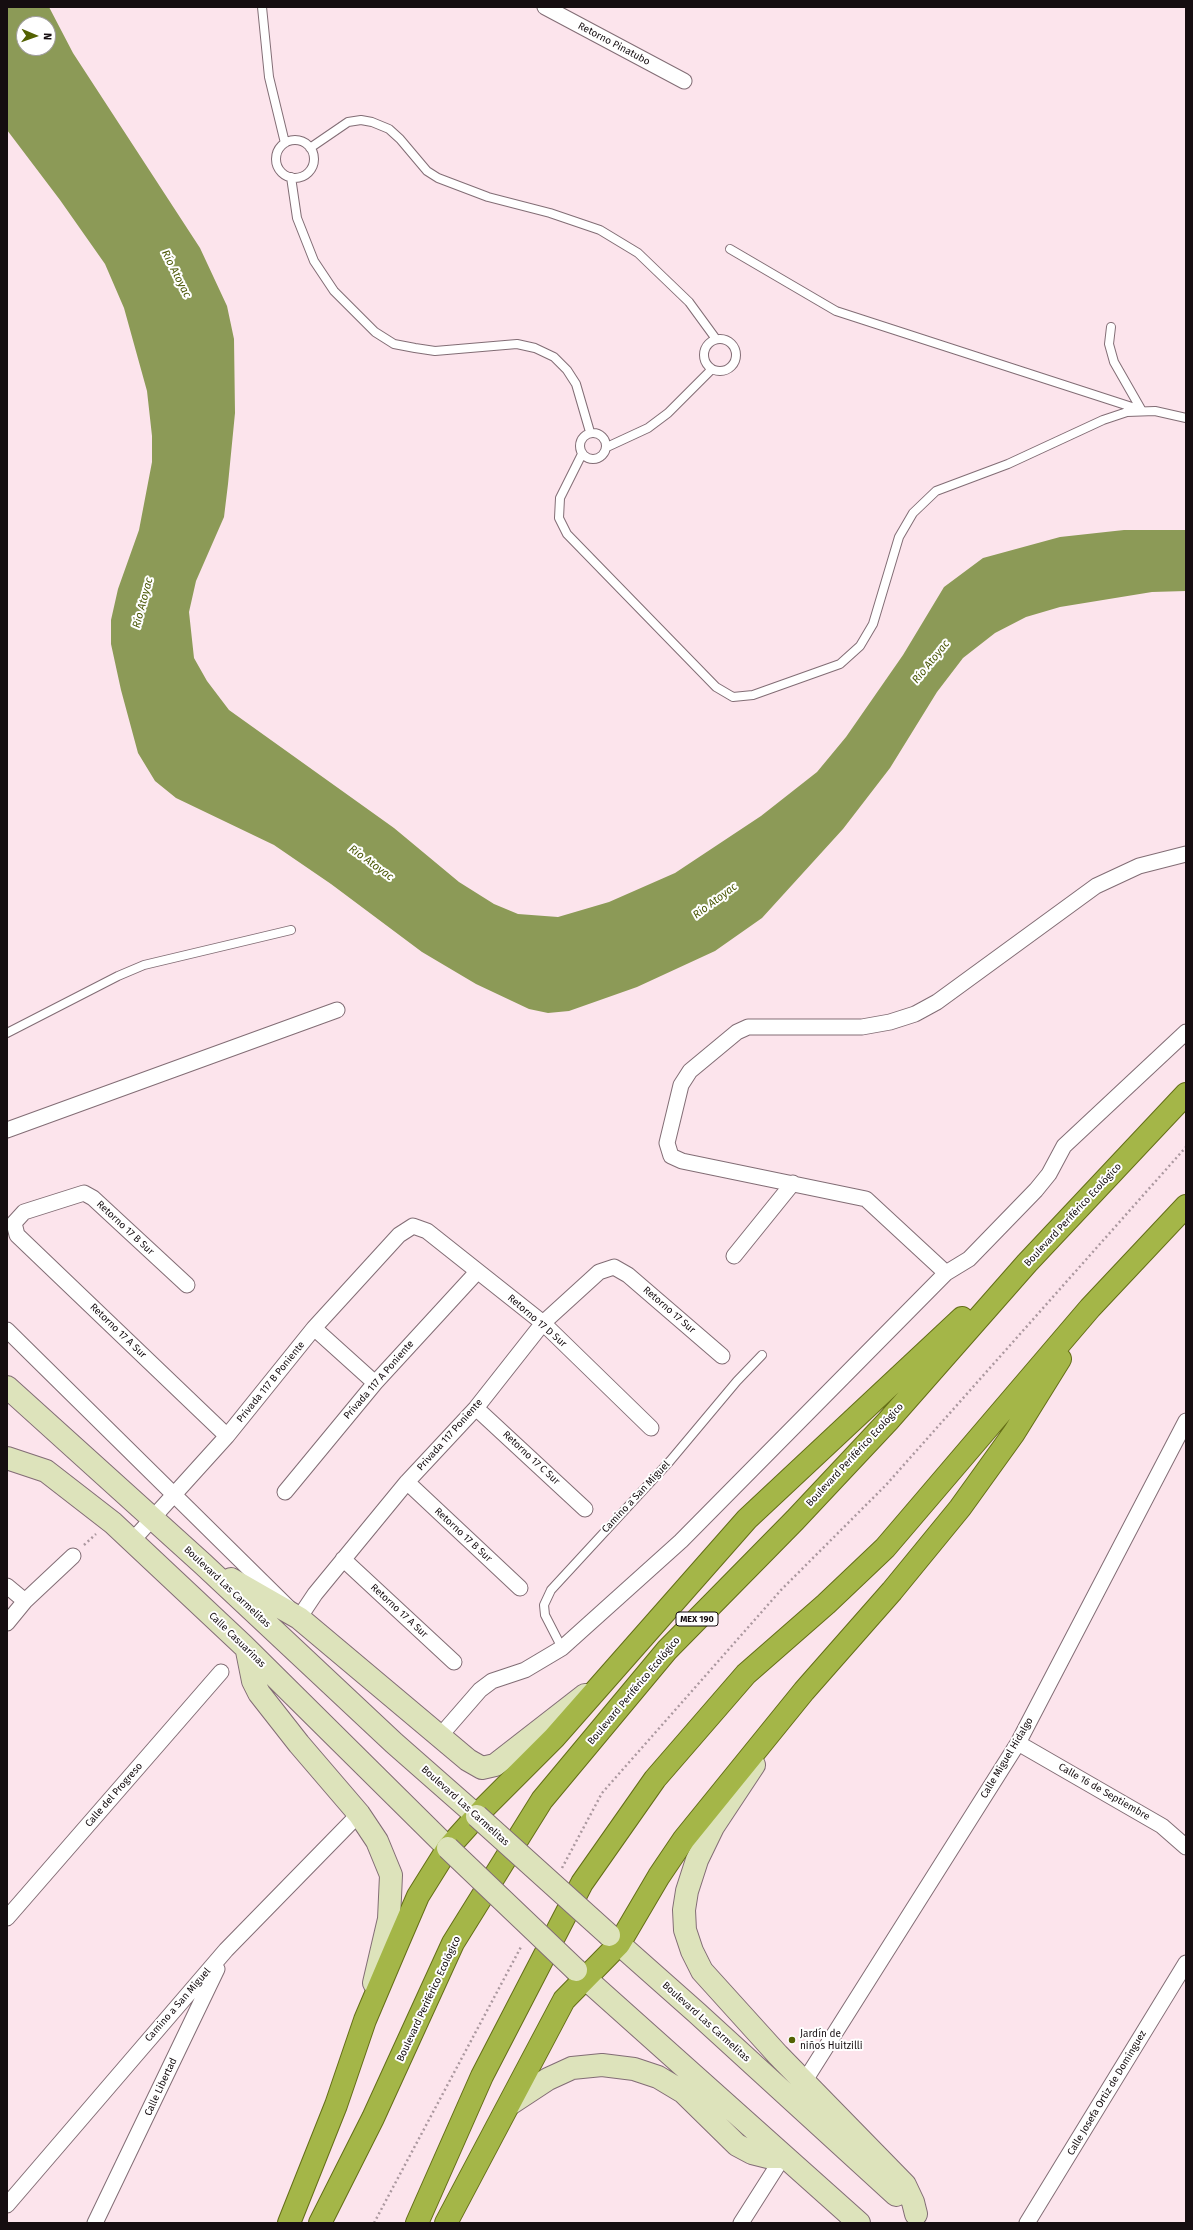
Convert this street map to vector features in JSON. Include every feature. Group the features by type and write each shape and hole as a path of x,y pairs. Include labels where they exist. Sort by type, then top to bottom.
{"highway":[{"name":"Boulevard Periférico Ecológico","path":"320,2223 374,2118 453,1943 542,1800 667,1650 888,1421 1027,1263 1186,1094"},
{"path":"417,2223 482,2076 582,1883 655,1779 746,1674 826,1604 885,1548 1090,1308 1186,1206"},
{"path":"289,2223 336,2105 365,2020 418,1896 448,1848 477,1816 554,1738 603,1681 651,1631 747,1519 961,1319 1027,1263"},
{"path":"446,2223 564,2000 580,1975 614,1940 684,1839 804,1691 892,1591 960,1508 1036,1400 1090,1308"}],"main road":[{"name":"Boulevard Las Carmelitas","path":"7,1387 203,1564 394,1743 697,2013 920,2218"},
{"name":"Calle Casuarinas","path":"7,1458 46,1471 86,1501 132,1541 247,1650 448,1848"},
{"path":"203,1564 299,1618 468,1760 482,1768 495,1765 603,1681"},
{"path":"247,1650 253,1681 259,1693 299,1744 359,1814 377,1841 391,1875 389,1919 365,2020"},
{"path":"804,1691 713,1826 697,1860 687,1891 684,1910 685,1930 692,1951 702,1971 804,2082 905,2185 920,2218"},
{"path":"448,1848 580,1975 859,2223"},
{"path":"510,2104 548,2079 572,2068 602,2066 634,2069 658,2077 683,2092 737,2145 752,2153 768,2157 783,2157"}],"street":[{"name":"Retorno Pinatubo","path":"545,7 684,81"},
{"path":"946,1273 866,1199 682,1161 670,1156 667,1143 681,1085 690,1071 737,1032 748,1027 862,1027 890,1022 915,1014 937,1002 1096,886 1139,866 1186,854"},
{"path":"7,1130 337,1010"},
{"path":"440,1736 480,1690 492,1681 525,1670 562,1648 681,1540 946,1273 969,1259 1050,1174 1064,1146 1186,1032"},
{"path":"734,1256 793,1183"},
{"name":"Retorno 17 B Sur","path":"14,1224 24,1212 84,1193 94,1198 187,1285"},
{"name":"Retorno 17 A Sur","path":"14,1224 18,1234 227,1436"},
{"name":"Privada 117 B Poniente","path":"132,1541 227,1436 314,1328 399,1236 412,1226"},
{"name":"Retorno 17 D Sur","path":"412,1226 427,1231 543,1323 651,1428"},
{"name":"Privada 117 Poniente","path":"299,1618 343,1559 407,1482 476,1408 543,1323 599,1272 614,1267"},
{"name":"Retorno 17 Sur","path":"614,1267 628,1275 722,1356"},
{"name":"Privada 117 A Poniente","path":"285,1492 375,1383 477,1272"},
{"path":"314,1328 375,1383"},
{"path":"7,1330 175,1494 299,1618"},
{"name":"Retorno 17 C Sur","path":"476,1408 585,1509"},
{"name":"Calle Miguel Hidalgo","path":"804,2082 1018,1743 1186,1421"},
{"name":"Retorno 17 B Sur","path":"407,1482 520,1588"},
{"path":"7,1623 25,1601 73,1556"},
{"name":"Retorno 17 A Sur","path":"343,1559 454,1662"},
{"path":"7,1586 25,1601"},
{"name":"Calle del Progreso","path":"7,1918 221,1672"},
{"name":"Calle 16 de Septiembre","path":"1018,1743 1162,1826 1186,1847"},
{"name":"Camino a San Miguel","path":"7,2205 226,1950 359,1814"},
{"name":"Calle Libertad","path":"95,2223 226,1950"},
{"name":"Calle Josefa Ortiz de Domínguez","path":"1028,2223 1186,1963"},
{"path":"741,2223 783,2157"}],"lane":[{"path":"262,7 269,77 284,143"},
{"path":"310,148 348,122 367,121 389,129 400,139 427,171 438,178 488,197 550,213 600,230 638,254 690,302 716,339 728,341 732,345 736,357 730,367 718,371 712,369 705,359 704,353 706,347 716,339"},
{"path":"299,140 310,148 313,155 311,169 298,177 291,178 284,175 277,163 279,149 284,143 299,140"},
{"path":"291,178 297,218 314,261 334,291 375,332 394,344 415,348 435,350 517,344 535,348 554,357 567,370 576,384 590,432"},
{"path":"730,249 836,311 1142,411"},
{"path":"1111,327 1109,344 1114,362 1142,411"},
{"path":"607,448 605,439 598,433 590,432 582,437 579,446 582,454 591,460 602,457 607,448 648,428 668,413 712,369"},
{"path":"582,454 560,498 558,518 567,534 716,687 733,697 753,695 840,664 860,646 873,624 899,537 914,513 936,491 1008,464 1103,420 1127,412 1155,411 1186,418"},
{"path":"7,1033 118,976 144,965 291,930"},
{"name":"Camino a San Miguel","path":"562,1648 545,1616 544,1604 551,1590 670,1461 737,1381 762,1355"}],"path":[{"path":"73,1556 99,1531"}],"water":[{"name":"Río Atoyac","path":"7,7 49,7 54,16 16,16 16,56 56,56 56,20 73,53 200,248 227,306 234,339 235,413 224,517 196,581 189,612 194,658 207,681 229,710 394,828 459,882 494,904 518,914 558,917 609,902 675,873 761,816 817,772 846,737 903,655 944,587 983,558 1060,537 1124,530 1186,530 1186,591 1152,592 1060,607 1026,617 995,633 963,658 937,692 890,768 843,829 762,918 715,951 637,987 569,1011 548,1013 529,1009 476,984 422,952 331,884 274,845 176,798 155,781 138,753 121,690 111,644 111,620 118,589 139,530 152,462 152,436 147,391 124,308 105,264 60,200 7,130"}],"place":[{"name":"Jardín de niños Huitzilli","path":"792,2040"}]}
